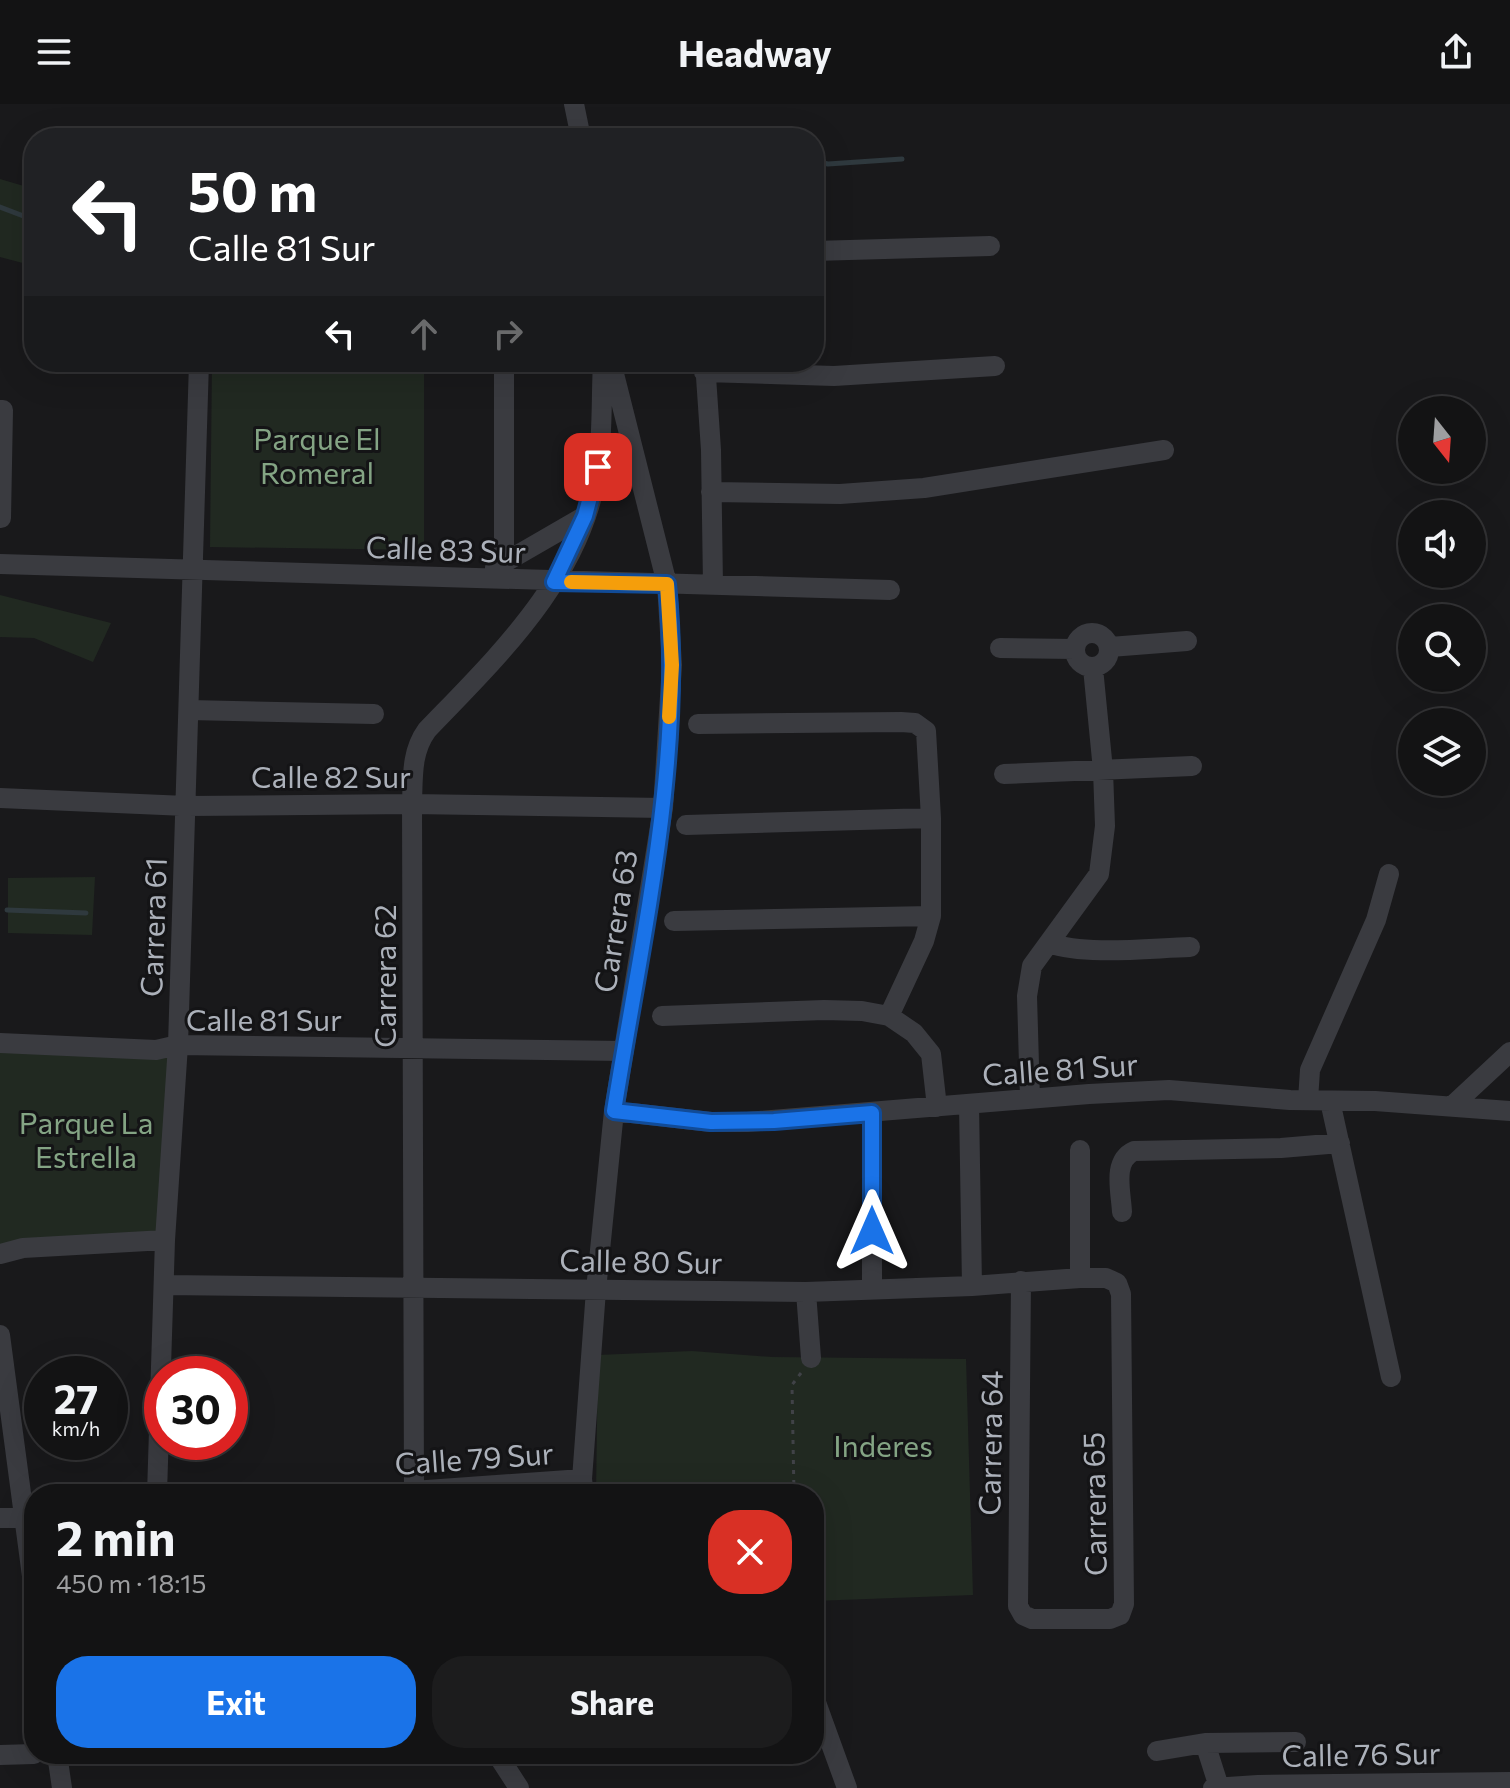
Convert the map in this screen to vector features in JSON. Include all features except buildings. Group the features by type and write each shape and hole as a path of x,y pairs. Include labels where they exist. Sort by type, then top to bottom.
{"street":[{"path":"574,104 579,128"},
{"path":"824,251 990,246"},
{"path":"776,372 834,376 995,366"},
{"name":"Carrera 61","path":"157,1484 165,1240 178,1045 199,372"},
{"path":"504,372 504,561"},
{"name":"Carrera 62","path":"414,1484 412,804 415,753 418,742 526,625 554,582 585,516 598,467 603,372"},
{"name":"Carrera 63","path":"583,1484 596,1290 614,1111 663,808 672,665 667,584 614,372"},
{"path":"704,372 713,585"},
{"path":"0,410 3,410 1,518"},
{"path":"711,492 840,494 924,488 1164,450"},
{"path":"479,579 504,561 585,516"},
{"name":"Calle 83 Sur","path":"0,564 890,590"},
{"path":"1093,668 1080,662 1075,649 1080,638 1092,633 1103,637 1110,647"},
{"path":"1110,647 1187,641"},
{"path":"1093,668 1106,661 1110,647"},
{"path":"1000,648 1075,649"},
{"path":"1030,1099 1027,996 1032,966 1099,874 1105,826 1093,668"},
{"path":"189,710 374,714"},
{"path":"698,724 915,723 926,731 931,818 931,916 924,941 889,1016"},
{"path":"1004,774 1192,766"},
{"name":"Calle 82 Sur","path":"0,798 186,806 412,804 663,808"},
{"path":"686,825 931,818"},
{"path":"1308,1100 1310,1070 1376,920 1389,874"},
{"path":"674,921 931,916"},
{"path":"1049,943 1082,949 1190,947"},
{"path":"662,1016 824,1010 862,1011 889,1016 914,1033 931,1054 937,1107"},
{"name":"Calle 81 Sur","path":"0,1043 156,1050 178,1045 624,1051"},
{"path":"1451,1107 1510,1052"},
{"name":"Calle 81 Sur","path":"614,1111 711,1122 774,1121 1169,1090 1510,1111"},
{"path":"1330,1101 1391,1377"},
{"path":"969,1104 972,1286"},
{"path":"872,1113 872,1290"},
{"path":"1122,1212 1120,1164 1125,1156 1134,1151 1281,1148 1340,1143"},
{"path":"1080,1150 1080,1278"},
{"path":"0,1254 23,1248 165,1240"},
{"name":"Calle 80 Sur","path":"164,1285 806,1292 972,1286 1080,1278 1106,1278 1117,1283"},
{"name":"Carrera 64","path":"1018,1606 1021,1281"},
{"name":"Carrera 65","path":"1018,1606 1023,1615 1032,1619 1110,1619 1120,1615 1124,1604 1121,1294 1117,1283"},
{"path":"806,1292 811,1358"},
{"path":"1,1344 24,1485"},
{"path":"0,1518 24,1516"},
{"path":"824,1725 847,1788"},
{"path":"1157,1751 1205,1743 1296,1742"},
{"path":"1205,1743 1216,1788"},
{"path":"0,1755 24,1754"},
{"path":"58,1764 62,1788"},
{"path":"503,1764 519,1788"},
{"name":"Calle 76 Sur","path":"1216,1788 1510,1782"}],"path":[{"path":"794,1484 792,1385 811,1358"}],"green space":[{"path":"0,179 24,186 24,263 0,257"},
{"name":"Parque El Romeral","path":"212,372 424,372 424,550 210,547"},
{"path":"0,595 111,623 93,662 34,638 0,637"},
{"path":"95,877 92,935 8,933 8,878"},
{"name":"Parque La Estrella","path":"0,1043 178,1045 165,1240 0,1254"},
{"name":"Inderes","path":"692,1351 772,1357 966,1359 973,1595 824,1601 824,1484 596,1484 598,1355"}],"waterway":[{"path":"824,163 902,159"},
{"path":"0,207 24,216"},
{"path":"7,910 86,913"}],"slow traffic":[{"path":"571,582 667,584 672,665 669,717"}],"route":[{"path":"598,467 585,516 554,582 667,584 672,665 663,808 614,1111 711,1122 774,1121 872,1113 872,1231"}]}
